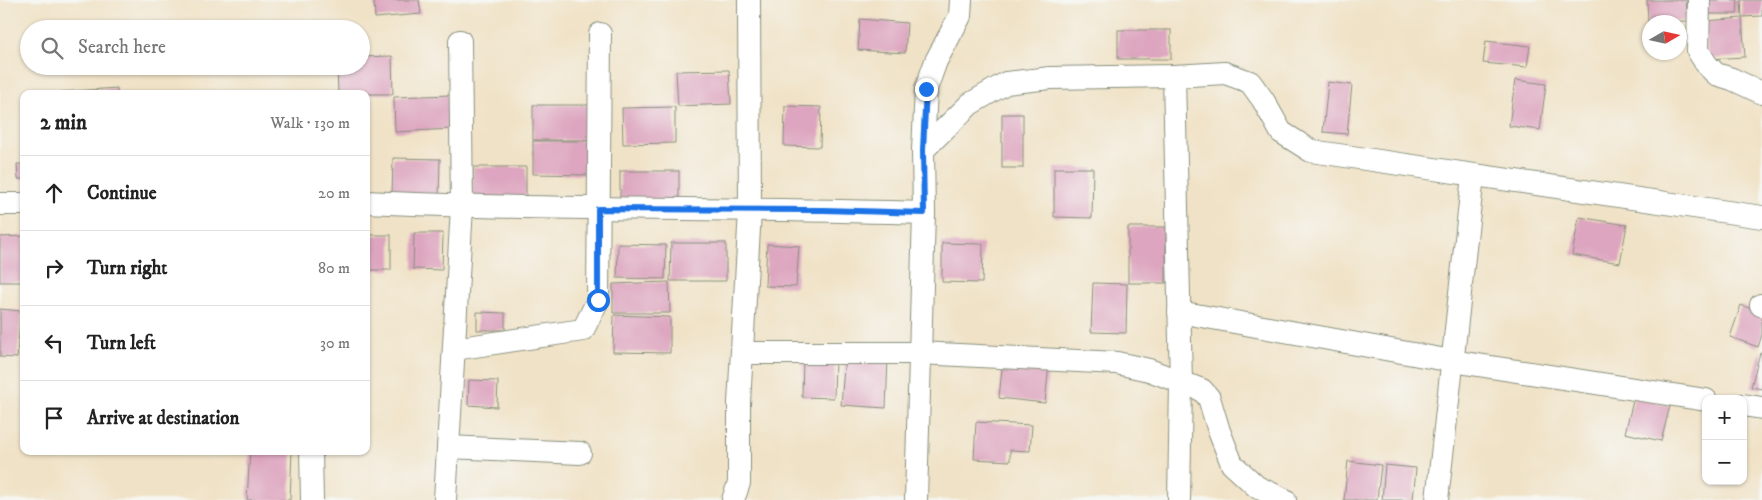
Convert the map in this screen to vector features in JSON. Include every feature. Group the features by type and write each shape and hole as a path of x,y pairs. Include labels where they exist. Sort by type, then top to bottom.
{"street":[{"path":"733,500 739,483 739,403 750,211 749,0"},
{"path":"916,500 924,213 923,150 926,89 936,61 960,16 961,0"},
{"path":"1699,0 1698,51 1707,65 1716,74 1762,93"},
{"path":"454,349 583,330 598,300 600,34"},
{"path":"445,500 462,207 460,41"},
{"path":"923,150 970,104 1006,83 1050,78 1174,76 1225,73 1250,82 1263,100 1281,132 1311,151 1762,217"},
{"path":"1174,76 1181,383 1179,500"},
{"path":"1437,500 1473,176"},
{"path":"370,202 462,207 750,211 824,210 924,213"},
{"path":"0,204 20,204"},
{"path":"1179,312 1452,362 1702,399"},
{"path":"742,353 919,353 1117,363 1149,370 1202,390 1210,398 1219,431 1232,464 1257,486 1285,500"},
{"path":"1747,406 1762,408"},
{"path":"448,447 580,453"},
{"path":"311,455 312,500"}],"building":[{"path":"374,0 419,0 421,14 375,18"},
{"path":"1647,0 1686,0 1688,21 1687,15 1648,15"},
{"path":"1706,0 1738,0 1737,14 1706,14"},
{"path":"1741,0 1762,0 1762,16 1742,17"},
{"path":"1742,18 1745,57 1708,59 1705,21"},
{"path":"860,19 907,23 905,53 858,50"},
{"path":"1118,30 1171,30 1171,59 1118,59"},
{"path":"1486,41 1530,46 1527,67 1483,63"},
{"path":"392,56 393,94 370,94 370,90 338,90 337,75 370,75 370,57"},
{"path":"729,70 731,104 678,106 676,71"},
{"path":"1515,80 1546,84 1540,130 1509,126"},
{"path":"1328,82 1352,85 1347,134 1323,132"},
{"path":"117,88 117,90 89,90"},
{"path":"451,95 452,129 395,132 394,97"},
{"path":"533,105 592,105 592,140 533,140"},
{"path":"785,106 821,107 820,147 784,146"},
{"path":"675,107 675,143 623,144 622,108"},
{"path":"1002,114 1023,114 1023,168 1002,168"},
{"path":"533,141 588,141 588,175 533,174"},
{"path":"393,158 440,159 439,198 392,197"},
{"path":"17,164 20,164 20,179 18,179"},
{"path":"473,167 526,167 526,205 473,205"},
{"path":"1054,168 1093,168 1092,218 1054,217"},
{"path":"620,171 679,171 679,206 620,206"},
{"path":"1579,217 1627,225 1620,263 1572,255"},
{"path":"1128,227 1166,227 1166,283 1128,283"},
{"path":"414,233 443,233 442,270 413,269"},
{"path":"370,235 391,235 391,270 370,270"},
{"path":"20,236 20,282 0,282 0,237"},
{"path":"671,243 726,243 726,281 670,281"},
{"path":"942,243 983,244 982,283 942,282"},
{"path":"618,244 666,245 665,279 617,278"},
{"path":"767,244 799,246 796,287 765,286"},
{"path":"669,282 670,313 613,313 613,284"},
{"path":"1093,283 1127,284 1126,333 1091,332"},
{"path":"1741,305 1762,313 1762,335 1758,347 1730,337"},
{"path":"0,309 20,311 17,358 0,357"},
{"path":"477,312 505,313 505,330 477,330"},
{"path":"614,315 670,317 670,353 613,352"},
{"path":"1760,353 1762,353 1762,389 1751,387"},
{"path":"845,355 888,358 886,408 841,405"},
{"path":"1003,359 1049,363 1045,403 999,398"},
{"path":"803,360 835,361 834,398 802,397"},
{"path":"469,380 498,381 497,407 468,405"},
{"path":"1634,397 1670,406 1661,441 1625,433"},
{"path":"976,422 1032,425 1030,451 1010,450 1010,461 974,459"},
{"path":"250,455 292,455 290,500 247,500"},
{"path":"1348,461 1381,465 1377,500 1344,500"},
{"path":"1385,465 1416,468 1413,500 1382,500"}],"route":[{"path":"598,300 598,209 824,210 924,213 923,150 926,89"}]}
